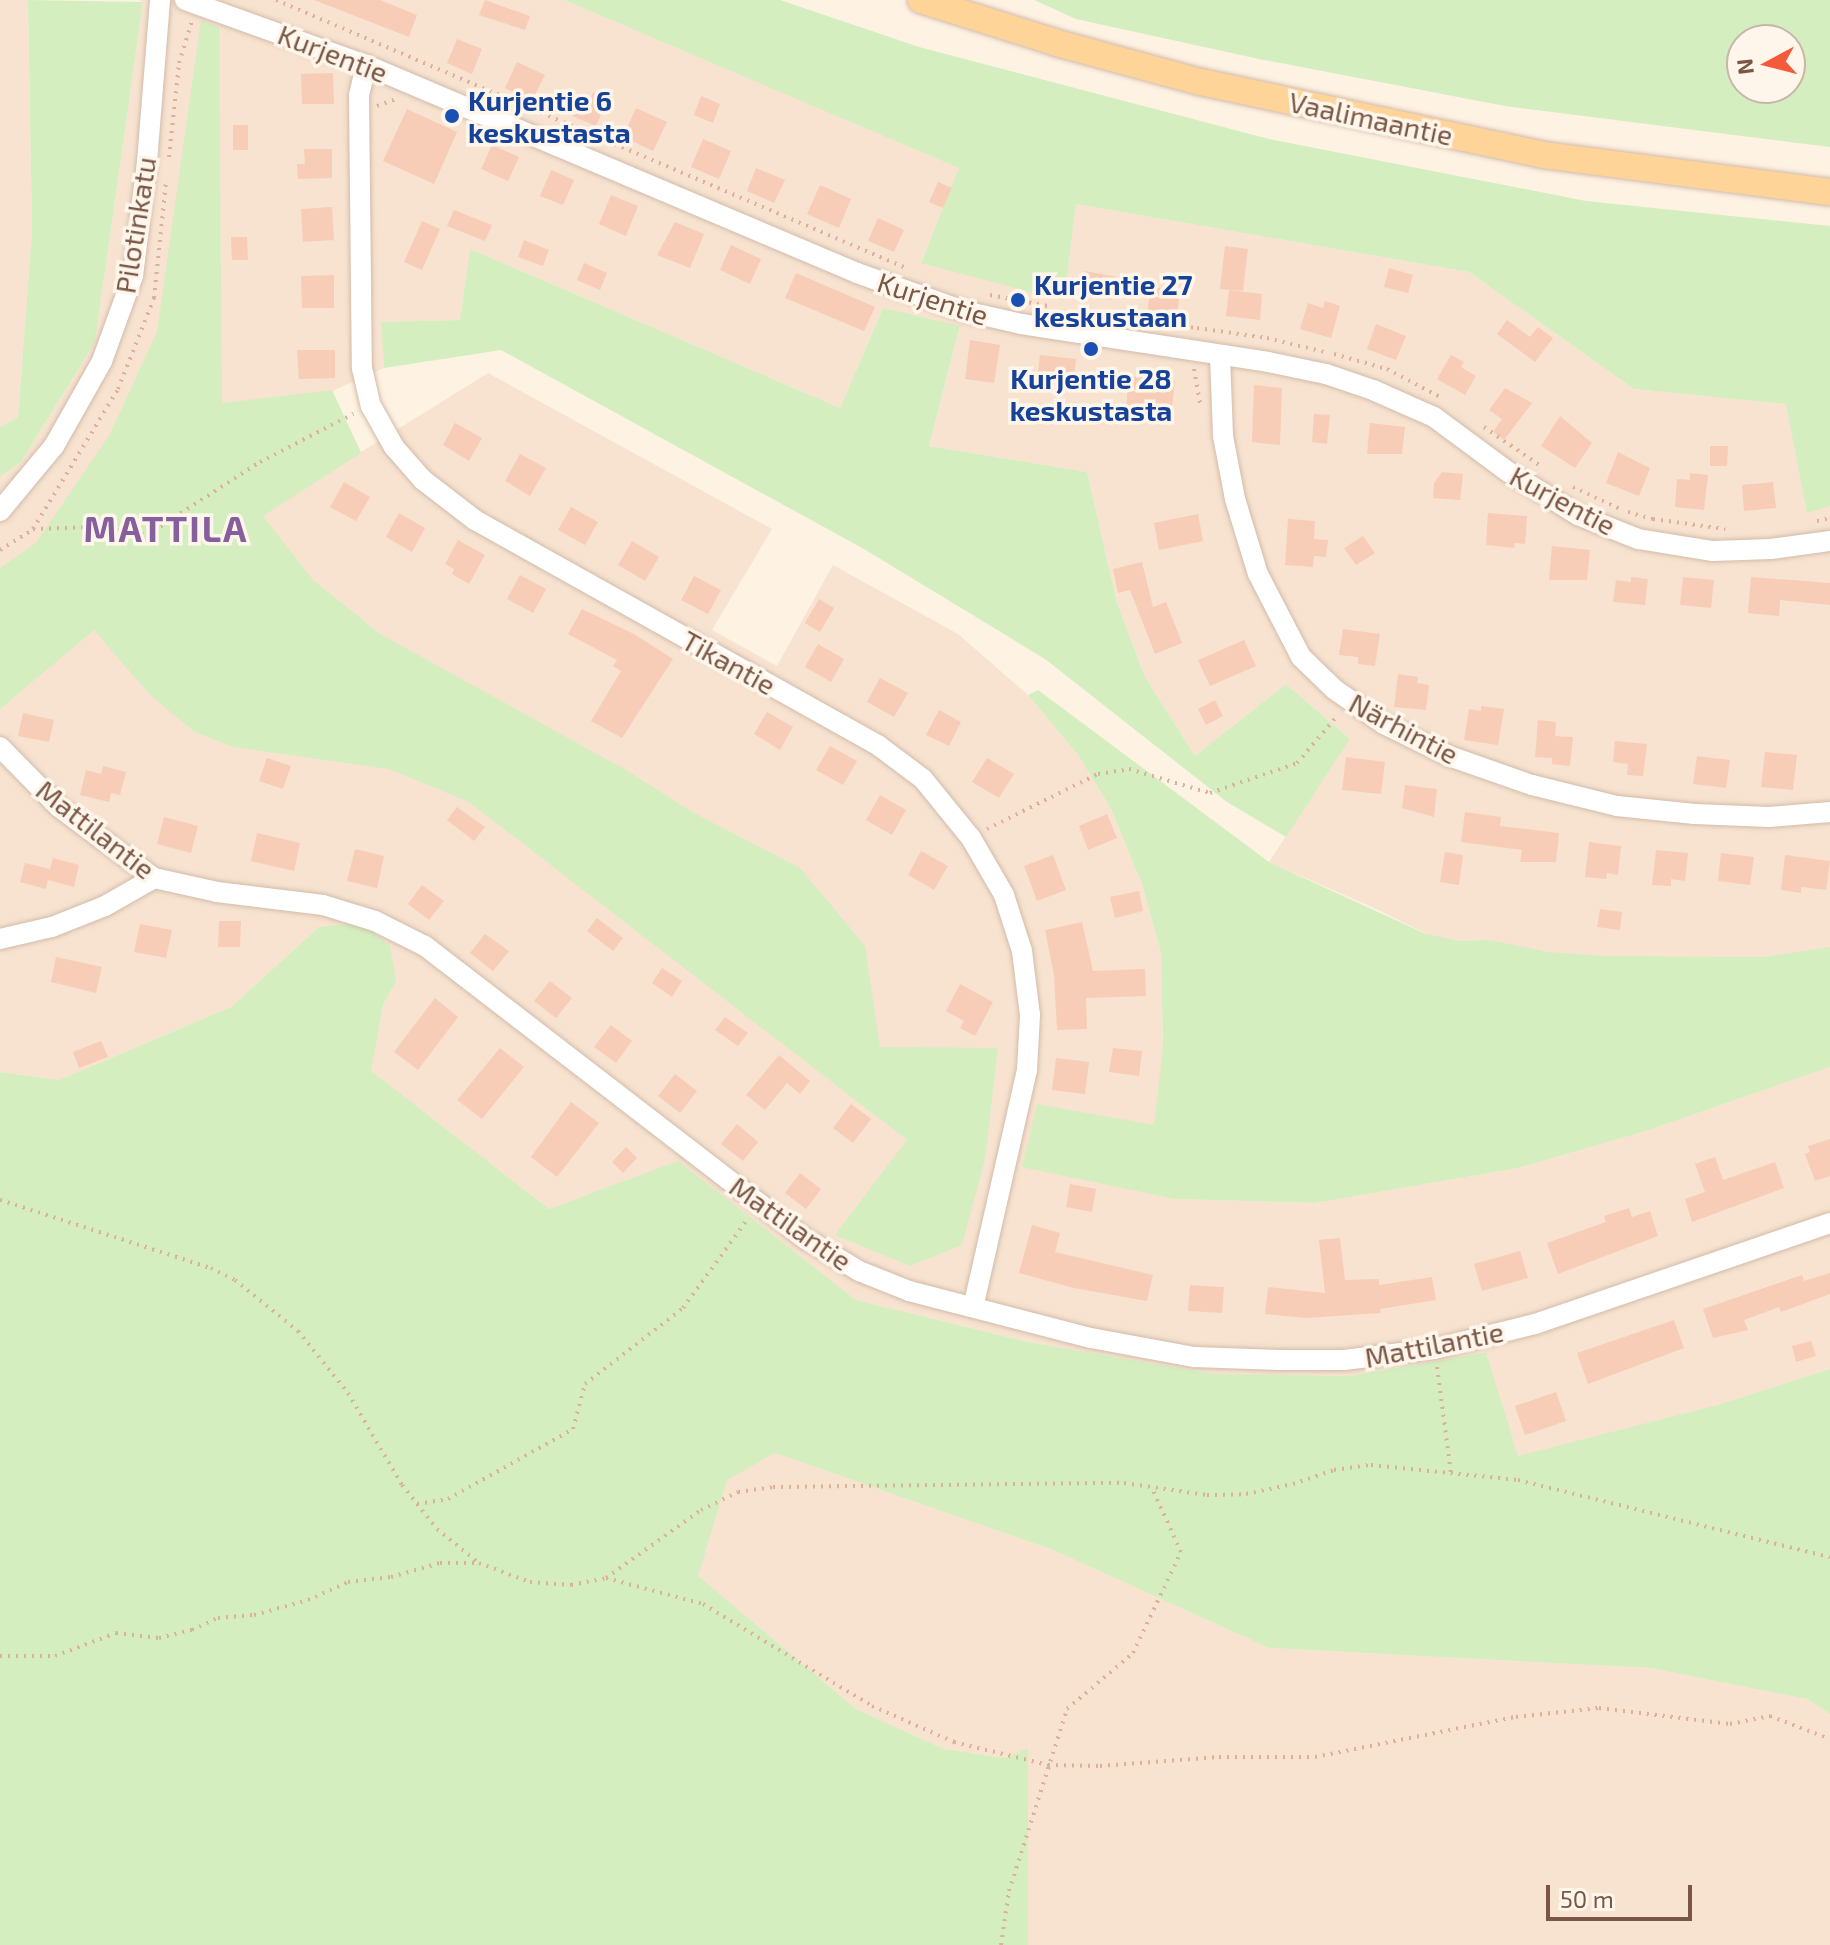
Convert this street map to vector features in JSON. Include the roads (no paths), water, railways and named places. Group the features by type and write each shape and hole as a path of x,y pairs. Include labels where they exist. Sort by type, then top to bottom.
{"main road":[{"name":"Vaalimaantie","path":"921,0 1057,43 1201,82 1513,149 1830,192"}],"street":[{"name":"Pilotinkatu","path":"0,511 61,434 102,361 133,276 147,162 160,0"},
{"name":"Kurjentie","path":"185,0 366,65 857,273 964,311 1326,374 1373,390 1434,417 1507,471 1578,515 1638,539 1713,551 1771,549 1830,541"},
{"name":"Tikantie","path":"366,65 359,95 362,368 371,406 394,447 423,480 475,520 879,746 923,779 971,838 1004,895 1022,951 1030,1015 1027,1070 973,1307"},
{"name":"Närhintie","path":"1220,357 1223,436 1235,499 1258,574 1301,657 1352,702 1384,724 1449,756 1532,785 1617,806 1754,816 1830,812"},
{"name":"Mattilantie","path":"0,747 59,807 154,878 217,892 323,905 375,921 425,946 806,1239 859,1271 909,1291 1091,1338 1194,1357 1344,1360 1434,1349 1535,1324 1830,1223"},
{"path":"0,939 52,927 105,906 154,878"}],"place":[{"name":"Kurjentie 6 keskustasta","path":"452,116"},
{"name":"Kurjentie 27 keskustaan","path":"1018,300"},
{"name":"Kurjentie 28 keskustasta","path":"1091,349"}],"district":[{"name":"MATTILA","path":"166,528"}]}
